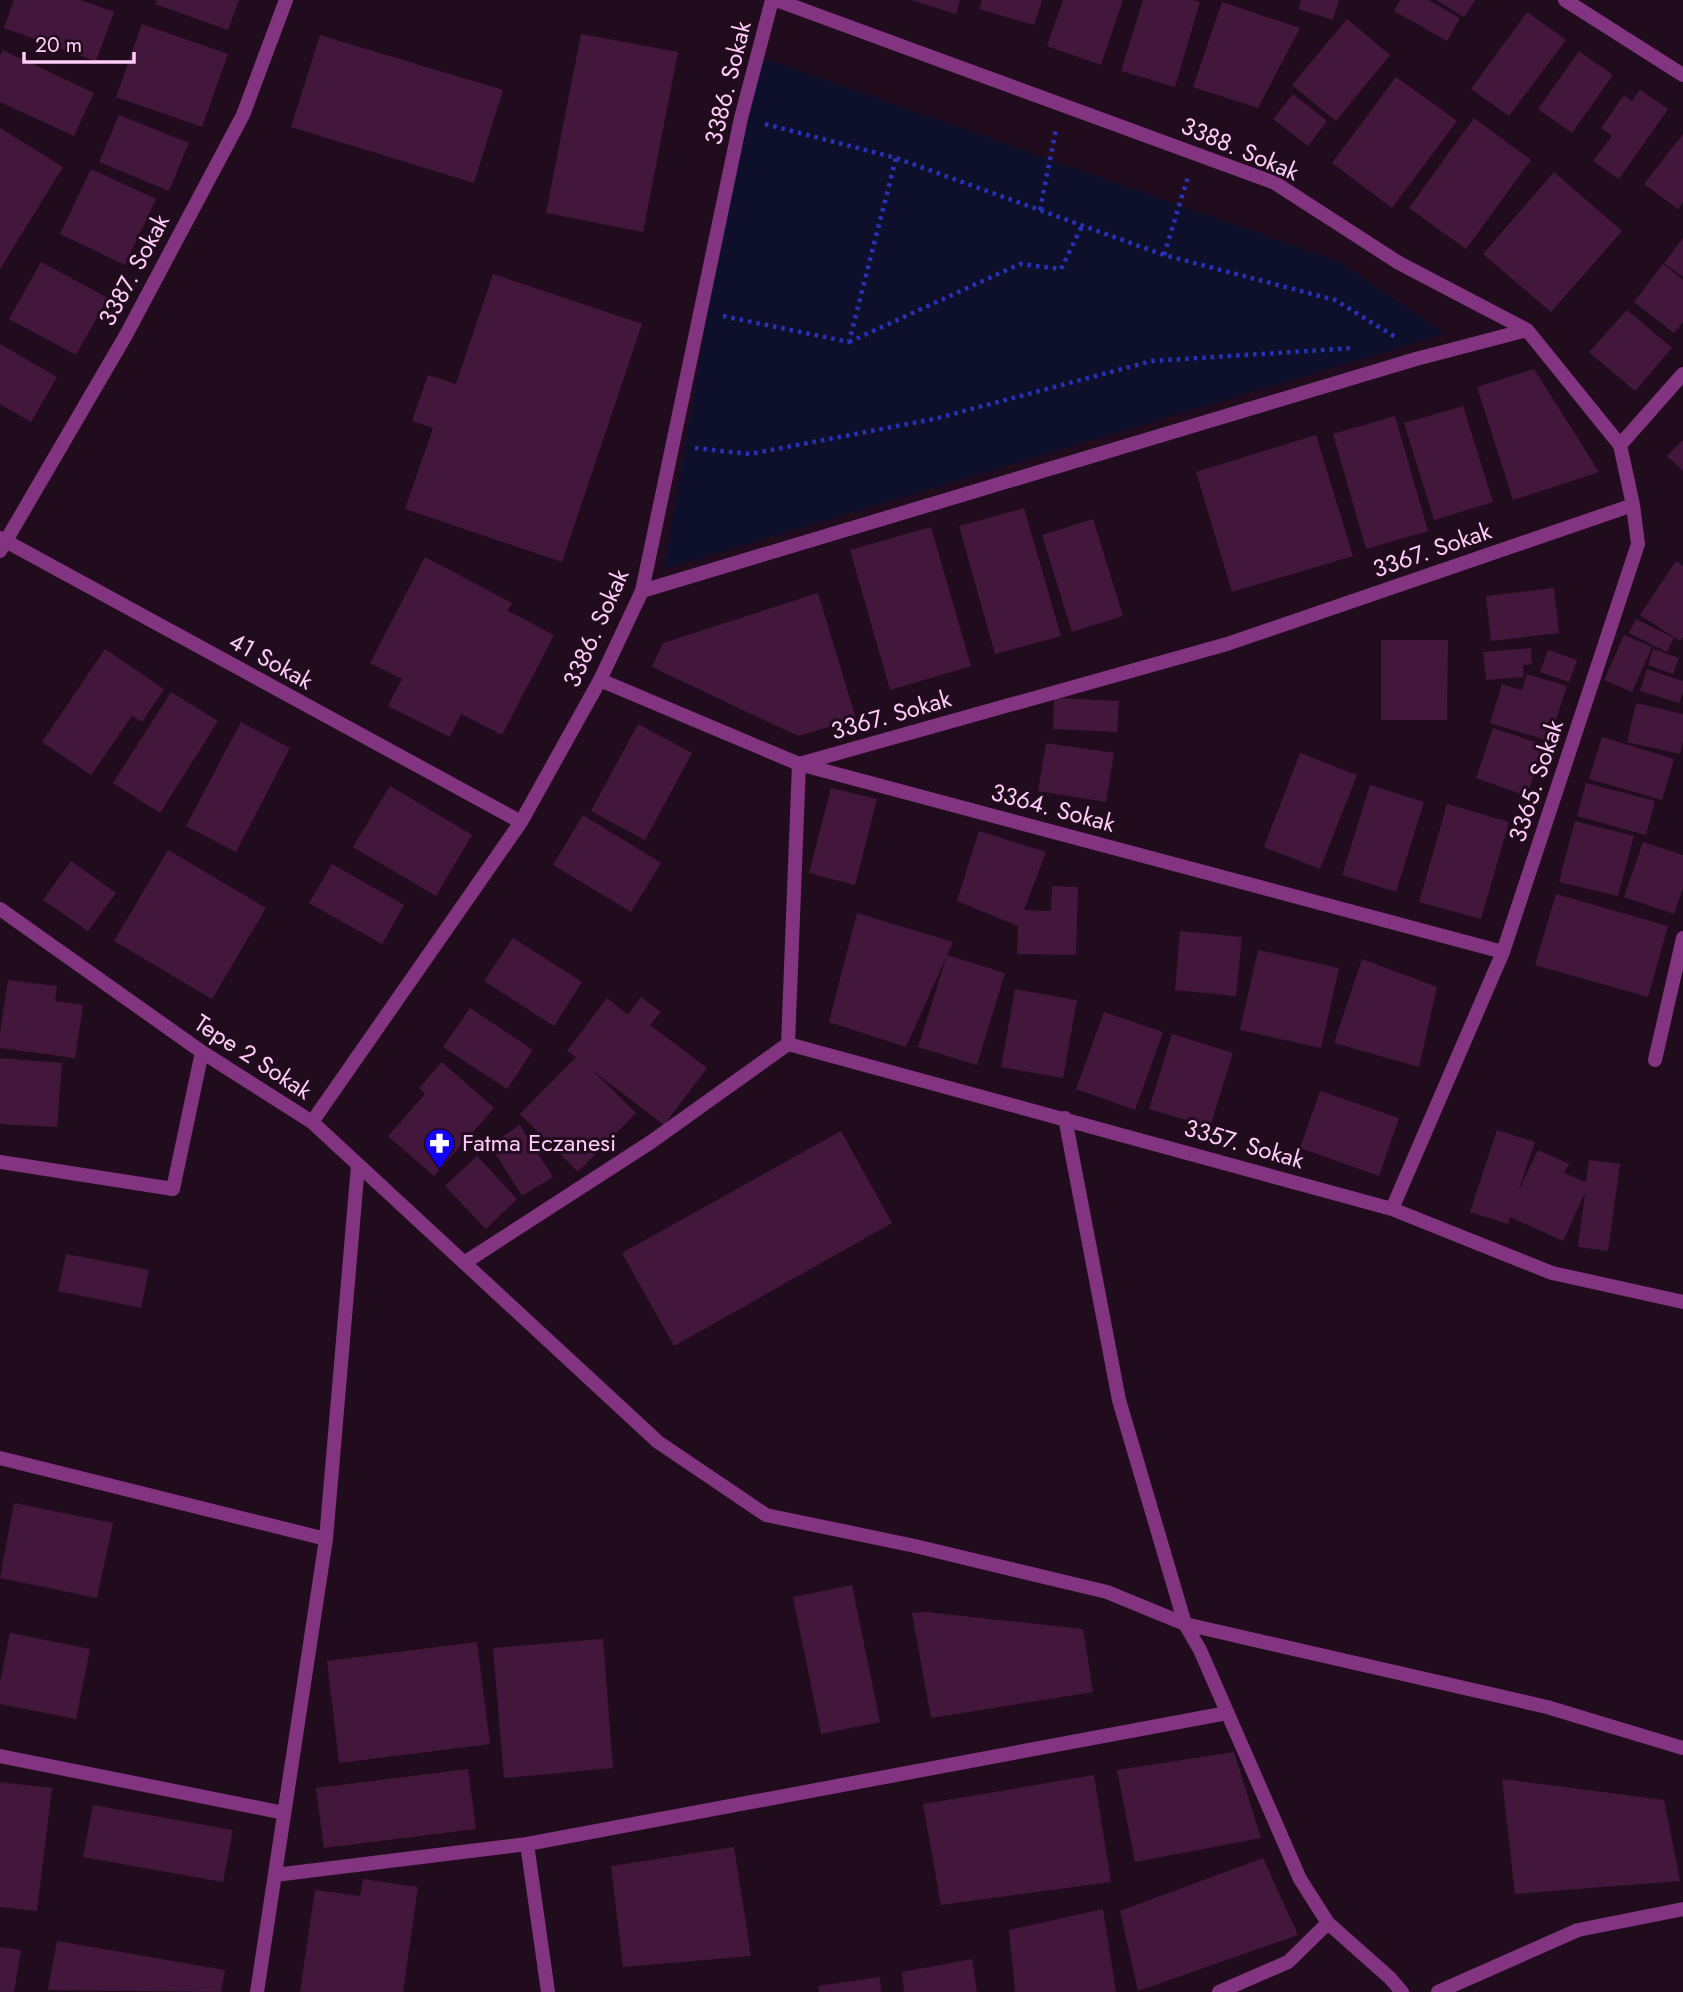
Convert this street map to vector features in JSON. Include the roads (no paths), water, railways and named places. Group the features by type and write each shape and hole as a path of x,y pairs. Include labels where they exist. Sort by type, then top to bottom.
{"street":[{"name":"3387. Sokak","path":"2,544 126,335 243,115 286,0"},
{"name":"3388. Sokak","path":"774,0 1275,183 1399,263 1527,330 1620,445"},
{"name":"3386. Sokak","path":"312,1122 521,822 600,680 642,591 741,118 774,0"},
{"path":"1565,0 1683,75"},
{"path":"642,591 1416,359 1527,330"},
{"path":"1620,445 1683,374"},
{"name":"3365. Sokak","path":"1392,1209 1503,952 1639,544 1620,445"},
{"name":"3367. Sokak","path":"799,764 1227,644 1633,505"},
{"name":"41 Sokak","path":"2,544 521,822"},
{"name":"3364. Sokak","path":"600,680 799,764 1503,952"},
{"path":"464,1263 651,1142 788,1044 799,764"},
{"name":"Tepe 2 Sokak","path":"0,909 202,1052 312,1122 658,1442 766,1515 915,1546 1107,1592 1185,1624 1546,1707 1683,1748"},
{"path":"1655,1060 1683,939"},
{"name":"3357. Sokak","path":"788,1044 1392,1209 1552,1273 1683,1303"},
{"path":"0,1162 173,1189 202,1052"},
{"path":"1065,1118 1119,1400 1185,1624 1200,1650 1300,1879 1328,1923 1402,1992"},
{"path":"257,1992 326,1539 358,1165"},
{"path":"0,1458 326,1539"},
{"path":"275,1875 527,1844 1227,1713"},
{"path":"0,1756 284,1813"},
{"path":"527,1844 548,1992"},
{"path":"1438,1992 1578,1930 1683,1909"},
{"path":"1219,1992 1288,1962 1328,1923"}],"place":[{"name":"Fatma Eczanesi","path":"439,1170"}]}
